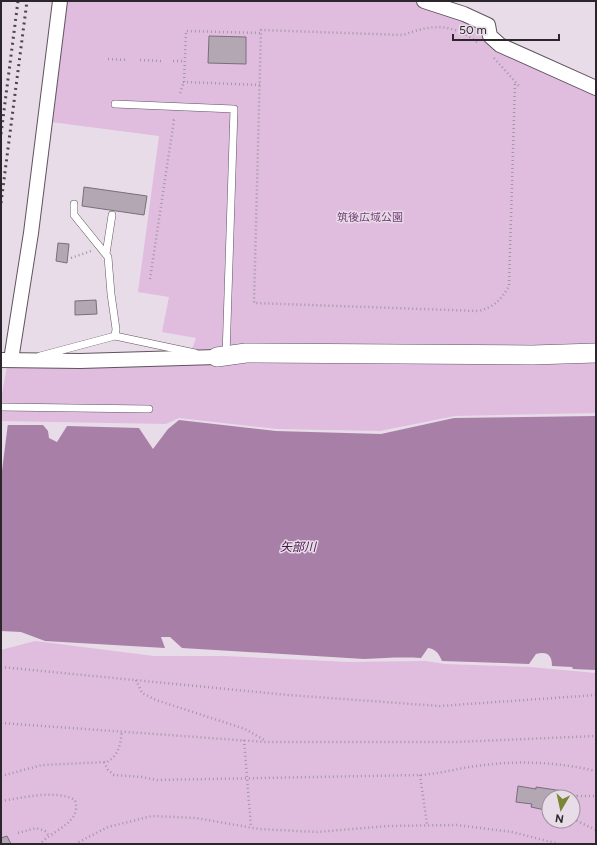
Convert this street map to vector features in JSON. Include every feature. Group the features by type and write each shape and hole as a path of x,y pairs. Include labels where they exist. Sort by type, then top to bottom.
{"street":[{"path":"60,1 31,233 11,360 80,361 222,357 246,352 532,355 596,353"},
{"path":"424,1 464,14 488,25 490,36 500,45 596,88"}],"lane":[{"path":"11,360 115,336 222,357 234,108 115,104"},
{"path":"74,204 74,215 101,246 108,257 116,329 115,336"},
{"path":"106,254 112,215"},
{"path":"1,407 149,409"}],"path":[{"path":"180,93 184,82 186,32 261,33 261,30 403,35 419,29 442,26 462,32 482,45"},
{"path":"261,33 254,303 478,311 488,309 504,296 509,286 515,82"},
{"path":"491,56 519,86"},
{"path":"108,59 128,60"},
{"path":"140,60 162,61"},
{"path":"173,61 185,62"},
{"path":"184,82 260,85"},
{"path":"150,279 174,120 177,119"},
{"path":"71,258 101,246"},
{"path":"1,667 288,695 440,706 596,695"},
{"path":"136,680 142,693 156,700 245,729 266,742"},
{"path":"1,723 266,742 455,742 596,736"},
{"path":"1,776 42,765 104,762 114,758 119,749 122,732"},
{"path":"244,740 251,827"},
{"path":"104,762 108,770 114,775 142,777 157,780 436,775 478,766 531,762 578,767 596,771"},
{"path":"420,775 427,825"},
{"path":"1,801 47,795 67,796 75,800 78,809 76,815 48,835 40,844"},
{"path":"581,796 596,796"},
{"path":"75,844 108,827 152,816 196,818 251,827 317,832 427,825 457,825 512,832 559,844"},
{"path":"581,823 596,830"},
{"path":"18,833 36,828 45,830 48,835"}],"green space":[{"name":"筑後広域公園","path":"66,1 415,1 480,25 489,43 596,92 596,413 455,416 380,431 277,429 179,418 166,424 1,421 1,400 7,366 187,364 196,338 162,332 169,297 138,292 159,136 51,122"},
{"path":"35,641 154,656 224,656 348,662 426,661 445,664 530,667 596,673 596,844 1,844 1,650"}],"water":[{"name":"矢部川","path":"596,416 596,670 552,666 550,657 543,653 536,654 529,664 442,661 437,652 428,648 421,658 364,659 182,648 170,637 161,637 165,648 45,641 21,632 1,631 1,425 43,425 48,431 49,438 57,442 67,426 139,428 153,449 168,429 179,420 276,431 381,434 454,418"}],"pier":[{"path":"1,423 8,423 1,479"}],"building":[{"path":"209,36 246,37 246,64 208,63"},
{"path":"84,187 147,196 144,215 82,206"},
{"path":"58,243 69,244 67,263 56,261"},
{"path":"96,300 97,314 75,315 75,301"},
{"path":"518,786 536,789 536,787 550,789 541,789 541,809 531,807 532,804 516,802"},
{"path":"7,836 11,844 1,844 1,838"}],"railway":[{"path":"1,134 18,1"},
{"path":"1,203 27,1"}]}
